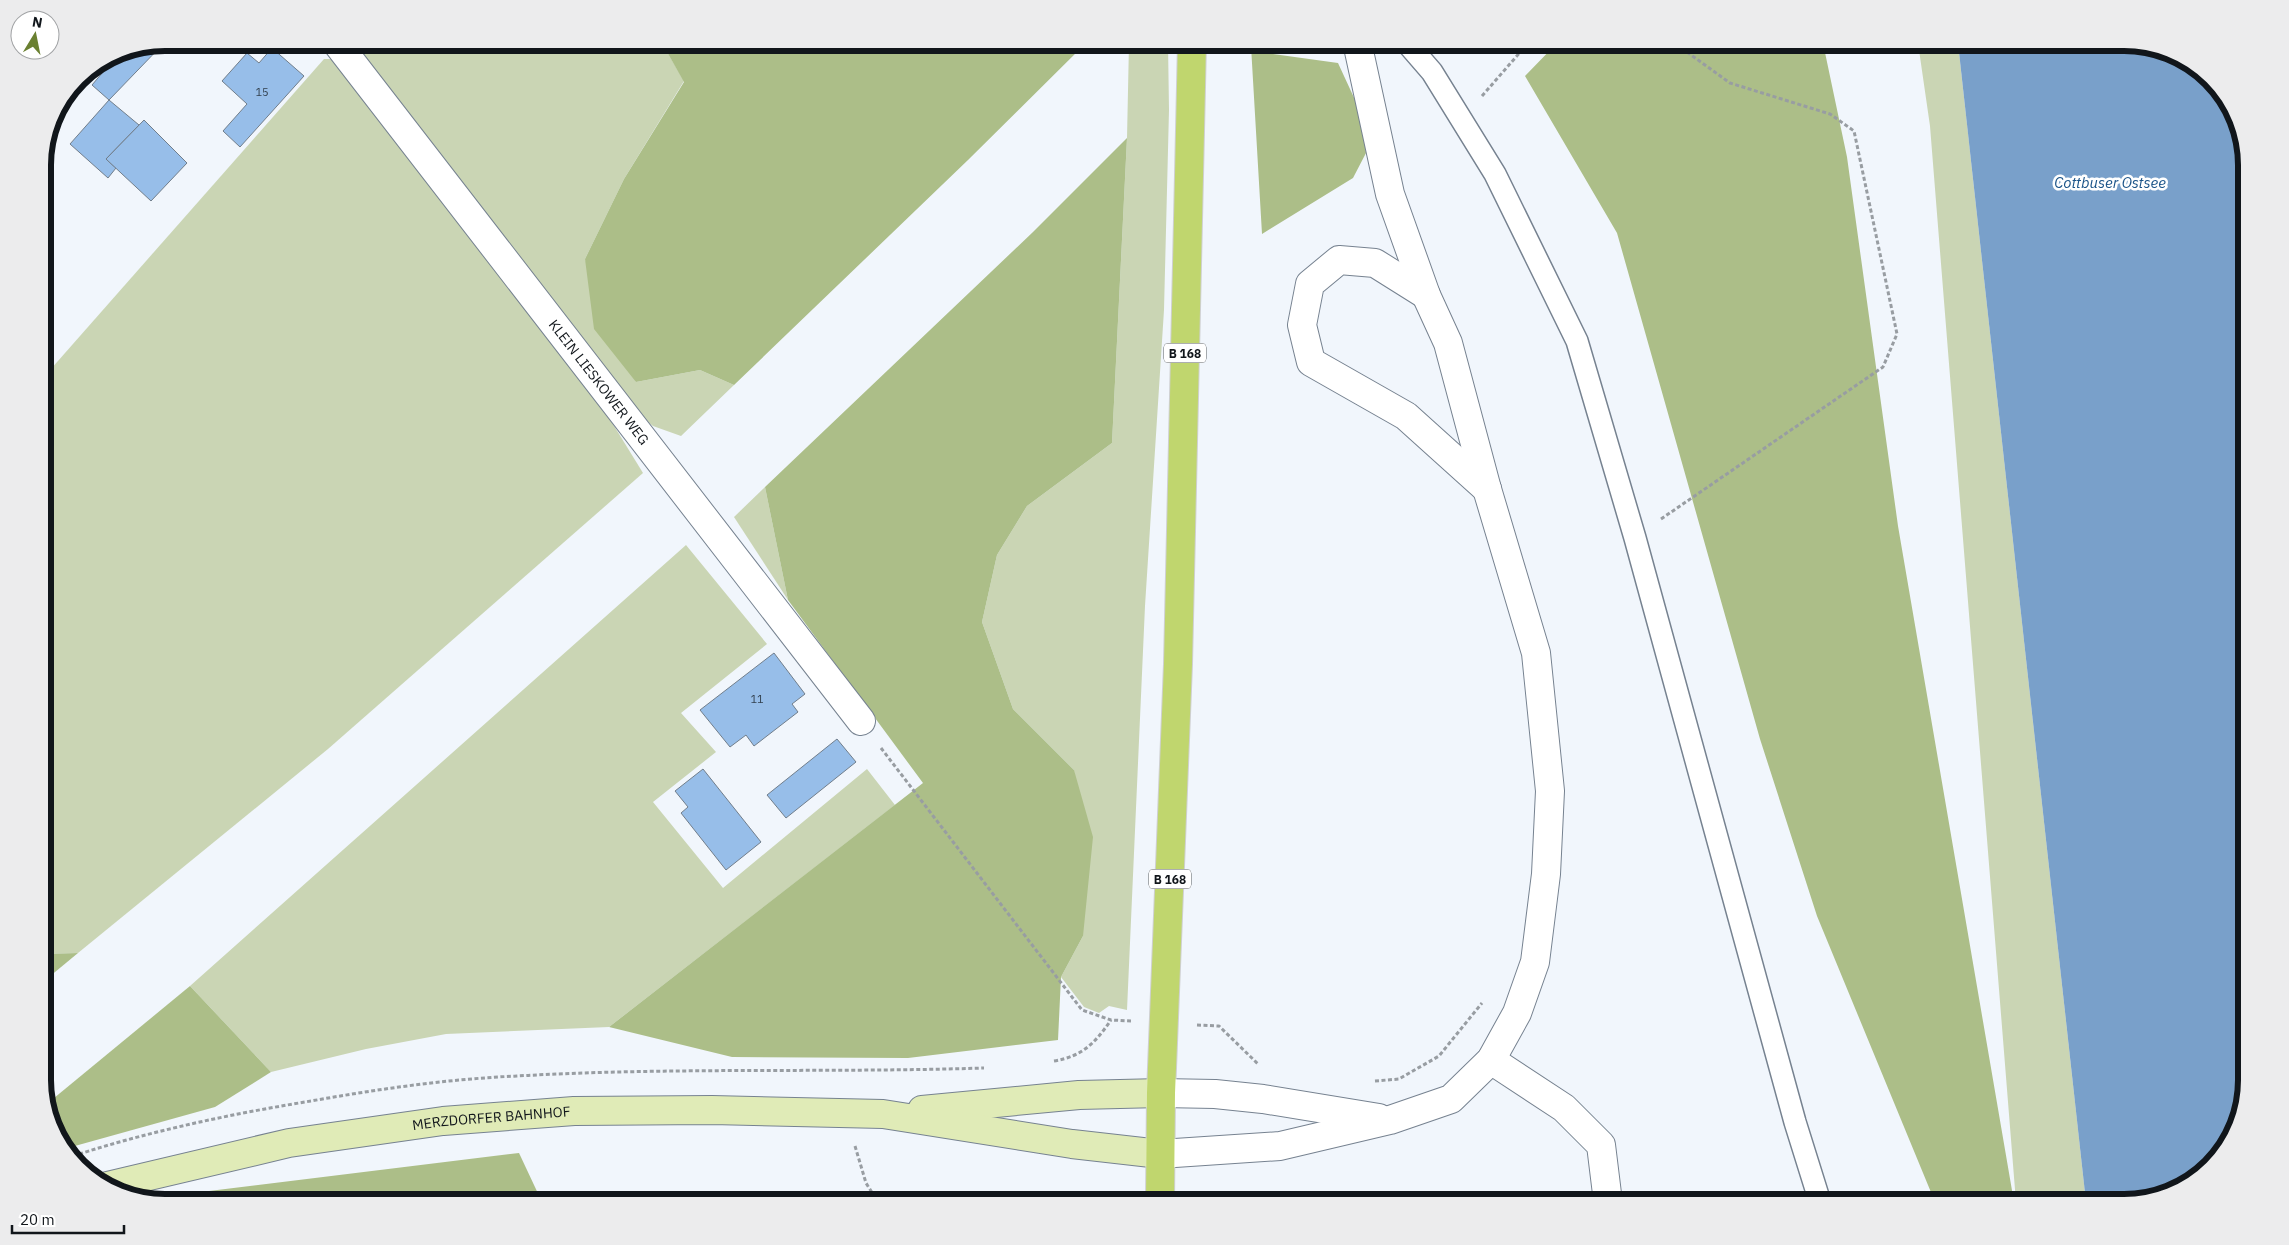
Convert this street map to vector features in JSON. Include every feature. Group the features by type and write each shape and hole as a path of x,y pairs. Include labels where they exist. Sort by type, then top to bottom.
{"main road":[{"name":"B 168","path":"1160,1194 1161,1093 1178,664 1192,51"}],"street":[{"name":"KLEIN LIESKOWER WEG","path":"343,51 861,721"},
{"path":"883,1114 1072,1144 1160,1154 1280,1146 1390,1120 1452,1099 1492,1060 1517,1014 1535,962 1546,874 1550,791 1536,652 1487,489 1448,343 1426,295 1390,194 1358,51"},
{"path":"1426,295 1375,262 1339,260 1310,284 1302,325 1311,362 1406,416 1487,489"},
{"path":"1492,1060 1564,1108 1601,1145 1607,1194"},
{"path":"883,1114 1079,1095 1161,1093 1214,1094 1263,1099 1390,1120"},
{"name":"MERZDORFER BAHNHOF","path":"118,1183 290,1143 443,1121 574,1111 846,1112 883,1114"}],"lane":[{"path":"1414,51 1432,72 1495,174 1578,342 1795,1122 1818,1194"}],"path":[{"path":"1461,121 1521,51"},
{"path":"1634,538 1883,367 1897,334 1854,131 1830,114 1730,83 1686,51"},
{"path":"861,721 1082,1010 1111,1020"},
{"path":"1374,1081 1399,1079 1438,1056 1463,1029 1483,1001"},
{"path":"1164,1023 1219,1026 1258,1064 1266,1066"},
{"path":"846,1112 866,1183 873,1194"}],"green space":[{"path":"354,51 667,51 684,81 624,179 585,259 636,382 700,370 734,385 681,436 653,426 628,406"},
{"path":"667,51 1078,51 968,160 734,385 700,370 636,382 594,329 585,259 624,179 684,82"},
{"path":"1129,51 1168,51 1169,110 1164,310 1145,606 1127,1010 1109,1006 1099,1013 1084,1007 1061,977 1083,936 1074,770 1013,709 982,622 997,555 1027,506 1112,443 1127,138"},
{"path":"1251,51 1265,51 1273,54 1338,63 1362,115 1366,153 1353,178 1262,234"},
{"path":"1549,51 1825,51 1847,157 1898,526 2013,1194 1932,1194 1817,916 1760,739 1617,233 1525,76"},
{"path":"1919,51 1959,51 2085,1194 2015,1194 1930,126"},
{"path":"324,59 335,59 600,403 643,473 328,749 78,953 51,954 51,369"},
{"path":"1127,138 1112,443 1027,506 997,555 982,622 1013,709 1074,770 1093,837 1083,936 1061,977 1058,1040 908,1058 732,1057 609,1027 923,783 788,600 765,487 1033,232"},
{"path":"765,487 788,600 734,517"},
{"path":"686,545 767,644 681,713 716,752 653,802 723,888 867,769 895,805 609,1027 446,1034 366,1049 271,1072 190,986"},
{"path":"78,953 51,975 51,954"},
{"path":"190,986 271,1072 215,1107 74,1146 63,1130 53,1099"},
{"path":"519,1153 538,1194 199,1194 209,1191"}],"water":[{"name":"Cottbuser Ostsee","path":"1959,51 2124,51 2153,55 2167,60 2199,80 2218,102 2232,129 2238,158 2237,1094 2229,1123 2218,1143 2199,1165 2181,1178 2153,1190 2138,1193 2085,1194"}],"building":[{"path":"269,51 275,51 304,76 240,147 223,131 247,104 222,81 247,53 259,63"},
{"path":"156,52 109,100 92,85 108,67 129,57"},
{"path":"109,100 139,125 106,159 116,168 108,178 70,144"},
{"path":"144,120 187,163 151,201 106,159"},
{"path":"774,653 805,694 792,704 798,712 754,746 746,735 730,747 700,710"},
{"path":"837,739 856,762 786,818 767,795"},
{"path":"703,769 761,842 726,870 681,813 688,807 675,791"}]}
